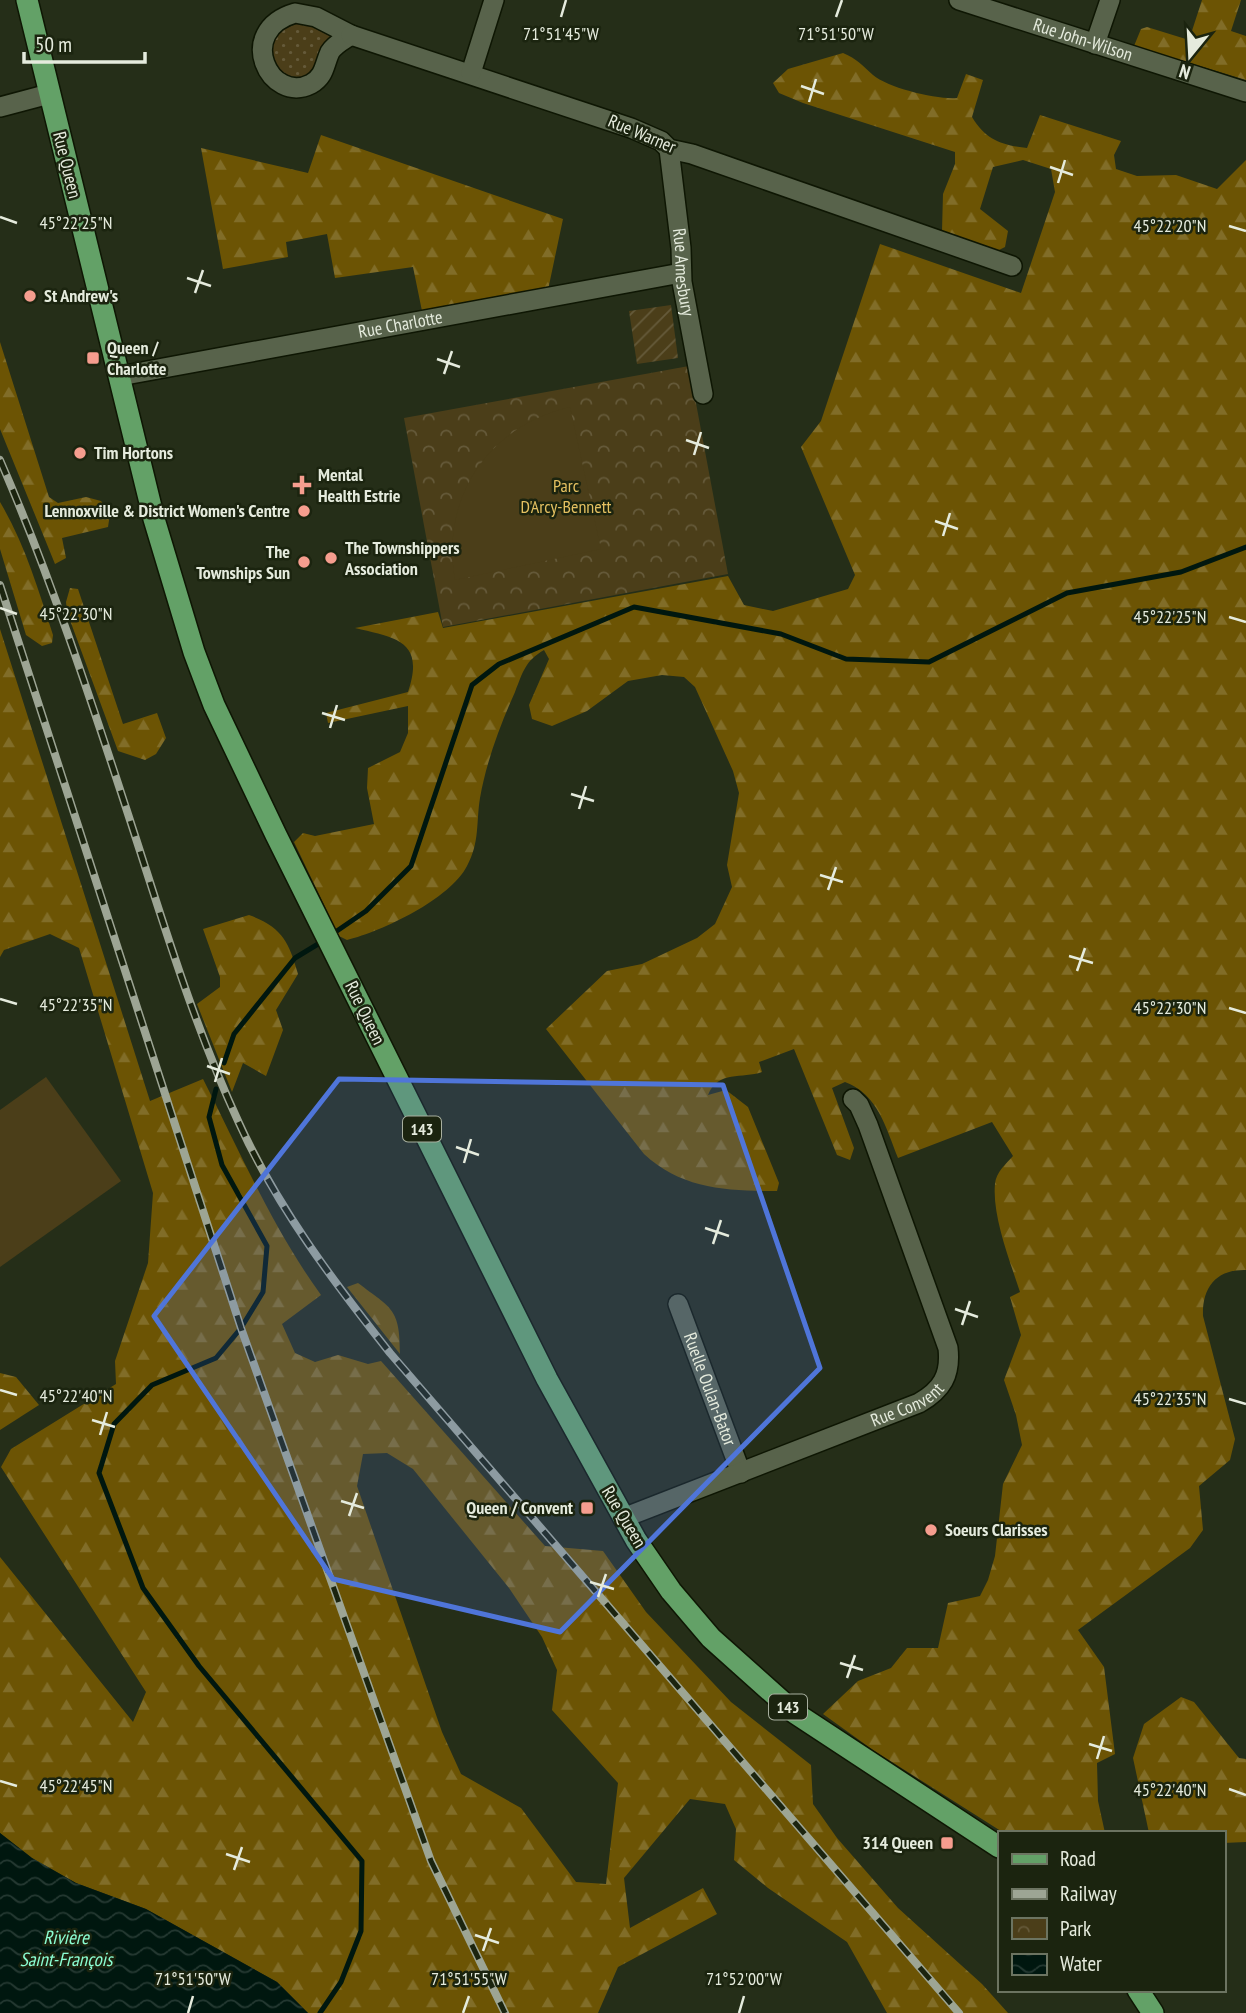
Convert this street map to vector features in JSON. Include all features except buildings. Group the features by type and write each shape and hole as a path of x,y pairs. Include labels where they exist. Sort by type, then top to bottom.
{"main road":[{"name":"Rue Queen","path":"27,0 172,582 214,705 535,1355 623,1518 688,1613 763,1687 828,1736 998,1846"},
{"path":"1139,1992 1153,2013"}],"street":[{"path":"471,73 494,0"},
{"name":"Rue John-Wilson","path":"959,0 1246,92"},
{"path":"1095,44 1110,0"},
{"name":"Rue Warner","path":"351,35 333,49 320,78 305,86 295,87 275,79 263,62 264,37 268,28 284,16 306,13 351,35 631,128 661,141 669,149 692,154 1012,266"},
{"path":"0,107 49,94"},
{"name":"Rue Amesbury","path":"669,149 681,248 681,273 704,394"},
{"name":"Rue Charlotte","path":"120,376 681,273"},
{"name":"Rue Convent","path":"623,1518 919,1403 941,1387 950,1362 944,1336 868,1125 853,1099"},
{"name":"Ruelle Oulan-Bator","path":"678,1304 741,1473"}],"highlighted area":[{"path":"339,1079 723,1085 820,1368 560,1632 333,1579 154,1316"}],"green space":[{"path":"1202,0 1241,0 1231,31 1246,36 1246,80 1134,46 1141,29 1147,27 1189,40"},
{"path":"302,22 332,37 310,76 294,77 279,68 271,46 281,30"},
{"path":"843,53 880,80 901,89 949,98 957,98 966,74 983,80 972,117 983,131 995,140 1027,148 1040,115 1121,141 1114,155 1116,169 1137,176 1176,175 1217,189 1246,160 1246,1270 1226,1273 1213,1282 1203,1306 1203,1316 1235,1439 1230,1460 1199,1486 1203,1530 1190,1548 1078,1630 1104,1667 1115,1754 1097,1763 1098,1801 1105,1831 1001,1831 873,1750 823,1714 858,1681 891,1668 907,1648 938,1648 948,1603 980,1596 995,1556 1003,1484 1022,1445 1016,1415 1004,1380 1021,1335 1010,1297 1020,1292 1003,1238 995,1197 997,1176 1013,1156 992,1122 898,1158 885,1124 873,1103 856,1087 845,1082 832,1088 854,1148 850,1160 837,1155 794,1049 759,1062 762,1072 718,1082 708,1095 726,1090 748,1107 779,1183 777,1191 706,1186 674,1175 644,1154 546,1029 607,971 642,964 697,938 715,924 732,887 727,865 739,793 733,771 695,687 684,677 662,675 628,681 587,711 552,726 532,719 529,705 549,659 544,650 538,654 523,673 494,744 480,798 474,849 467,866 446,890 431,902 362,936 347,940 339,936 294,842 303,833 315,836 374,824 367,788 368,768 400,752 408,733 408,706 328,723 326,713 408,692 413,662 410,652 395,639 355,628 438,612 443,628 728,576 744,605 773,611 848,589 855,575 801,447 821,421 880,244 1021,293 1055,192 1051,169 1023,160 993,167 980,209 1008,231 1005,247 997,251 942,231 943,194 955,164 955,152 779,93 773,83 788,69"},
{"path":"321,135 563,219 548,290 422,311 413,267 335,278 327,234 286,242 288,257 223,269 201,148 308,173"},
{"path":"671,305 678,358 637,364 629,311"},
{"path":"0,342 49,497 58,503 86,497 101,501 110,514 108,527 62,538 66,558 55,564 0,429"},
{"name":"Parc D'Arcy-Bennett","path":"689,366 728,574 443,627 404,418"},
{"path":"570,407 601,549 455,580 452,550 455,521 463,494 476,470 494,448 516,430 541,416"},
{"path":"0,502 30,567 53,635 52,643 42,646 26,635 0,549"},
{"path":"70,588 78,589 123,724 157,713 166,738 156,754 145,760 118,751 67,612 66,602"},
{"path":"0,629 150,1101 203,1079 272,1217 321,1295 282,1324 295,1353 315,1362 338,1355 368,1364 381,1361 545,1546 603,1551 646,1612 731,1702 811,1765 813,1804 837,1838 898,1908 982,1984 1008,2013 887,2013 847,1942 768,1888 734,1860 736,1829 725,1804 690,1799 624,1878 630,1928 703,1888 717,1914 618,1967 598,2013 308,2013 277,1982 146,1909 76,1883 32,1858 0,1833 0,1557 133,1722 146,1692 1,1467 11,1449 116,1384 115,1361 148,1263 153,1193 79,948 50,934 4,950 0,957","holes":["387,1453 413,1469 509,1588 542,1637 557,1670 552,1710 618,1783 606,1884 576,1882 521,1808 461,1774 442,1732 357,1486 363,1454"]},
{"path":"249,915 269,925 282,937 298,974 276,1010 283,1030 266,1076 243,1063 232,1092 197,1004 220,987 220,977 203,929"},
{"path":"46,1077 121,1181 0,1267 0,1110"},
{"path":"358,1283 392,1311 398,1327 400,1354 347,1287"},
{"path":"0,1373 16,1377 39,1405 0,1430"},
{"path":"1181,1697 1194,1702 1239,1758 1246,1759 1246,1842 1225,1843 1225,1831 1149,1831 1133,1758 1144,1724"}],"water":[{"name":"Rivière Saint-François","path":"0,1833 32,1858 76,1883 146,1909 277,1982 308,2013 0,2013"}],"waterway":[{"path":"331,935 366,911 411,866 472,685 499,664 634,607 781,634 846,659 929,662 1067,593 1181,572 1246,547"},
{"path":"224,1063 234,1034 295,958 323,941"},
{"path":"216,1089 209,1117 222,1165 267,1246 263,1292 241,1328 216,1358 152,1385 114,1424 99,1473 143,1588 199,1666 362,1861 361,1931 341,1982 320,2013"}],"railway":[{"path":"0,460 68,635 207,1048 254,1154 288,1214 327,1271 390,1353 959,2013"},
{"path":"0,585 241,1328 431,1861 505,2013"}],"place":[{"name":"St Andrew's","path":"30,296"},
{"name":"Queen / Charlotte","path":"93,358"},
{"name":"Tim Hortons","path":"80,453"},
{"name":"Mental Health Estrie","path":"302,485"},
{"name":"Lennoxville & District Women's Centre","path":"304,511"},
{"name":"The Townshippers Association","path":"331,558"},
{"name":"The Townships Sun","path":"304,562"},
{"name":"Queen / Convent","path":"587,1508"},
{"name":"Soeurs Clarisses","path":"931,1530"},
{"name":"314 Queen","path":"947,1843"}]}
